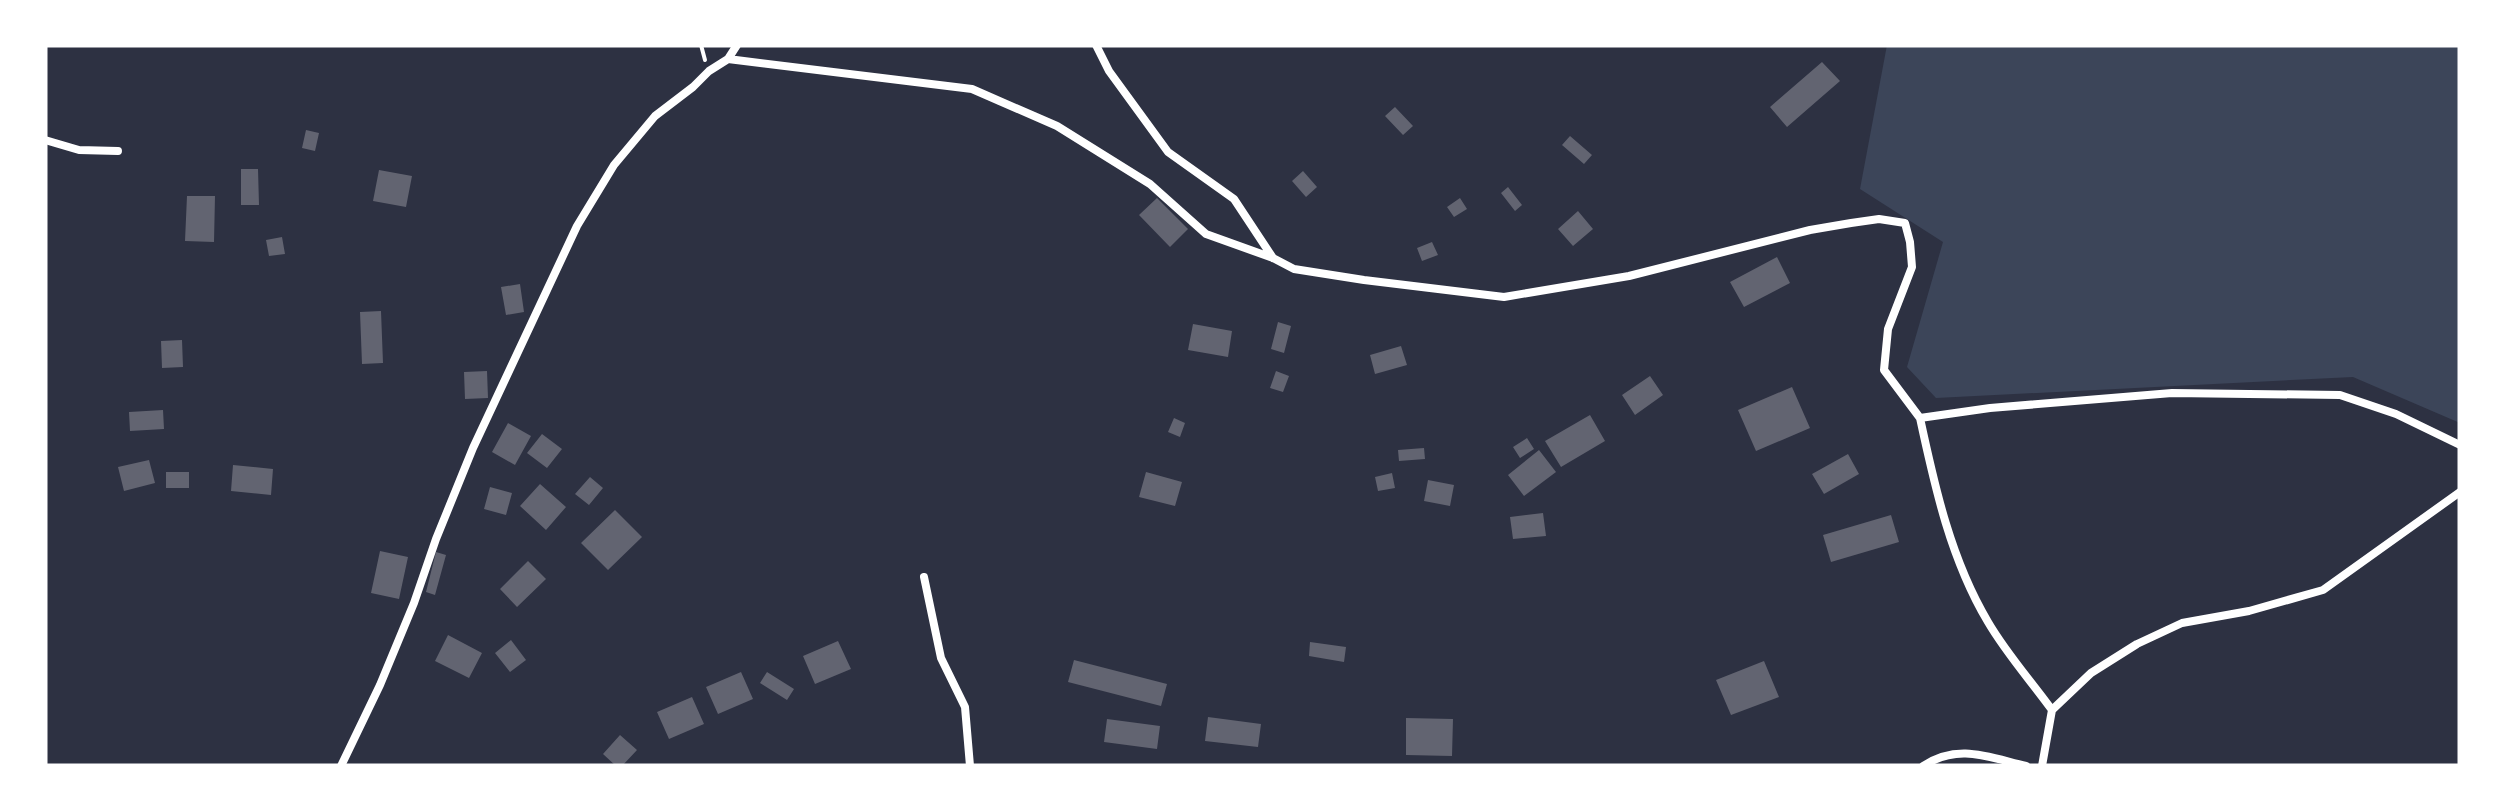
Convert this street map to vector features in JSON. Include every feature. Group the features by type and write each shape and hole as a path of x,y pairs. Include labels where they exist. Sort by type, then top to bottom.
{"street":[{"path":"341,766 408,619 473,448 577,226 614,165 655,116 728,59 737,45"},
{"path":"1096,45 1109,71 1168,152 1234,199 1272,258"},
{"path":"728,59 972,89 1057,126 1150,184 1206,234 1294,269 1504,296 1628,276 1810,230 1879,219 1905,223 1912,268 1888,328 1884,370 1920,418 1935,488 1958,562 1988,623 2052,710"},
{"path":"45,140 78,150 118,151"},
{"path":"1920,418 1990,408 2172,394 2340,395 2396,414 2460,445"},
{"path":"2042,766 2052,710 2091,673 2137,644 2182,623 2249,611 2323,590 2460,492"},
{"path":"924,577 941,658 965,707 970,766"},
{"path":"1923,766 1953,752 2026,766"}],"shaded area":[{"path":"1887,45 2460,45 2460,423 2353,377 1936,398 1907,367 1943,242 1860,189"}],"building":[{"path":"1822,62 1840,81 1787,127 1770,107"},
{"path":"1395,107 1413,126 1403,135 1385,116"},
{"path":"306,130 319,133 315,151 302,148"},
{"path":"1570,136 1592,155 1584,164 1562,145"},
{"path":"241,169 258,169 259,205 241,205"},
{"path":"379,170 412,176 406,207 373,201"},
{"path":"1303,171 1317,187 1306,197 1292,181"},
{"path":"1508,187 1522,205 1515,211 1501,193"},
{"path":"187,196 215,196 214,242 185,241"},
{"path":"1157,198 1188,229 1170,247 1139,215"},
{"path":"1460,198 1467,209 1454,217 1447,207"},
{"path":"1578,211 1593,229 1573,246 1558,229"},
{"path":"282,237 285,254 269,256 266,240"},
{"path":"1432,242 1438,255 1422,261 1417,248"},
{"path":"1777,257 1790,283 1744,307 1730,282"},
{"path":"520,284 524,312 506,315 501,287"},
{"path":"381,311 383,363 362,364 360,312"},
{"path":"1278,322 1291,326 1284,353 1271,349"},
{"path":"1193,324 1232,331 1228,357 1188,350"},
{"path":"182,340 183,367 162,368 161,341"},
{"path":"1401,346 1407,365 1375,374 1370,355"},
{"path":"487,371 488,398 465,399 464,372"},
{"path":"1276,371 1289,376 1283,392 1270,388"},
{"path":"1650,376 1663,395 1635,415 1622,395"},
{"path":"1792,387 1810,428 1756,451 1738,410"},
{"path":"163,410 164,429 130,431 129,412"},
{"path":"1590,415 1605,441 1561,467 1545,441"},
{"path":"1174,418 1185,423 1180,437 1168,432"},
{"path":"508,423 531,436 515,465 492,452"},
{"path":"542,434 562,449 547,468 527,453"},
{"path":"1527,438 1534,449 1520,458 1513,447"},
{"path":"1424,448 1425,459 1399,461 1398,450"},
{"path":"1539,450 1556,472 1524,496 1508,475"},
{"path":"1848,454 1859,474 1824,494 1812,474"},
{"path":"149,460 155,483 124,491 118,467"},
{"path":"233,465 273,469 271,495 231,491"},
{"path":"166,472 189,472 189,488 166,488"},
{"path":"1146,472 1182,482 1175,506 1139,497"},
{"path":"1392,473 1395,488 1378,491 1375,477"},
{"path":"590,477 603,488 589,505 575,494"},
{"path":"1428,480 1454,485 1450,506 1424,501"},
{"path":"540,484 566,507 546,530 520,506"},
{"path":"490,487 512,493 506,515 484,509"},
{"path":"615,510 642,537 608,570 581,543"},
{"path":"1543,513 1546,536 1513,539 1510,517"},
{"path":"1891,515 1899,542 1831,562 1823,535"},
{"path":"380,551 408,557 399,599 371,593"},
{"path":"436,552 446,555 435,595 426,592"},
{"path":"528,561 546,579 517,607 500,589"},
{"path":"448,635 482,653 469,678 435,661"},
{"path":"511,640 526,660 510,672 495,653"},
{"path":"838,641 851,669 815,684 803,656"},
{"path":"1310,642 1346,647 1344,662 1309,656"},
{"path":"1074,660 1167,684 1161,706 1068,682"},
{"path":"1764,661 1779,697 1731,715 1716,680"},
{"path":"741,672 753,699 718,714 706,687"},
{"path":"767,672 794,689 787,700 760,683"},
{"path":"692,697 704,724 669,739 657,712"},
{"path":"1208,717 1261,724 1258,747 1205,741"},
{"path":"1406,718 1453,719 1452,756 1406,755"},
{"path":"1107,719 1160,726 1157,749 1104,742"},
{"path":"620,735 637,750 622,766 616,766 603,754"}]}
